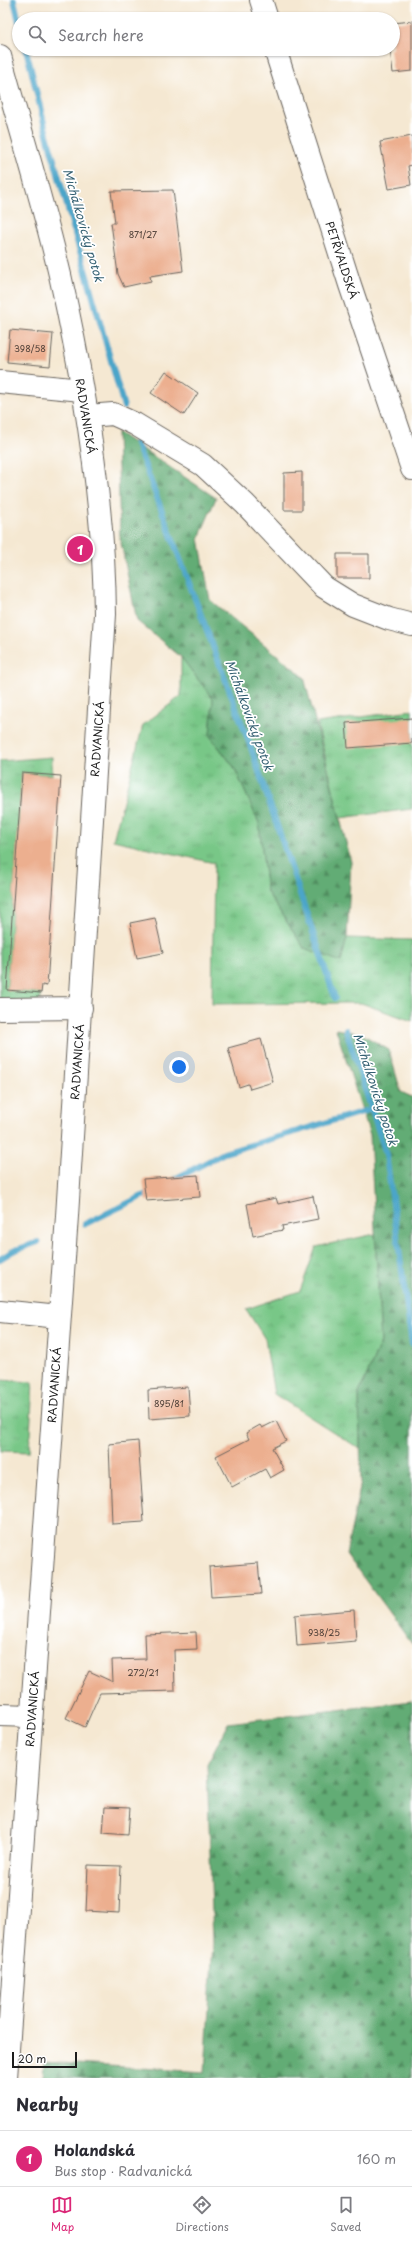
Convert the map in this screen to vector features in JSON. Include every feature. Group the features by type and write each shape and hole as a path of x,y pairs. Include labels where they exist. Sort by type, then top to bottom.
{"street":[{"path":"261,0 264,12"},
{"name":"RADVANICKÁ","path":"0,56 60,274 88,416 105,572 105,614 81,1008 31,1716 7,1966 6,2078"},
{"name":"PETŘVALDSKÁ","path":"277,56 352,293 412,469"},
{"path":"0,382 82,390"},
{"path":"88,416 113,414 135,424 203,465 245,504 324,587 354,605 389,619 412,625"},
{"path":"0,1010 81,1008"},
{"path":"0,1311 59,1317"},
{"path":"0,1715 31,1716"}],"green space":[{"path":"117,432 216,498 199,538 210,600 304,677 351,862 347,938 341,962 304,948 267,892 259,823 234,767 210,736 213,699 181,657 137,621 120,538"},
{"path":"181,657 213,699 210,736 234,767 259,823 267,892 304,948 341,961 347,938 412,940 412,1021 361,1003 212,1004 214,863 113,840 143,725 181,696"},
{"path":"412,710 412,809 340,818 317,723"},
{"path":"52,757 52,775 22,773 7,990 41,993 40,1004 0,1004 0,761"},
{"path":"336,1029 362,1034 389,1050 401,1092 412,1097 412,1644 346,1554 361,1482 359,1393 381,1342 370,1135"},
{"path":"375,1234 381,1342 359,1393 360,1449 274,1394 265,1339 246,1309 300,1291 316,1247"},
{"path":"0,1380 33,1382 29,1452 0,1451"},
{"path":"412,1701 412,2078 43,2078 44,2062 205,2072 213,1943 207,1764 228,1723"}],"building":[{"path":"412,21 412,71 393,73 391,56 400,56 400,22"},
{"path":"412,136 412,165 408,166 411,185 389,189 380,142"},
{"path":"173,190 183,271 150,276 151,281 124,287 118,274 111,223 115,223 111,191"},
{"path":"10,330 53,334 50,366 7,362"},
{"path":"166,371 198,393 184,415 151,393"},
{"path":"302,472 302,510 284,510 284,473"},
{"path":"337,554 369,554 369,578 337,578"},
{"path":"412,718 412,743 348,748 346,723"},
{"path":"22,773 61,776 47,986 42,985 41,993 7,990"},
{"path":"155,918 163,953 137,958 130,923"},
{"path":"261,1039 273,1082 250,1089 248,1084 239,1087 228,1048"},
{"path":"198,1175 200,1197 146,1201 143,1179"},
{"path":"313,1196 318,1219 282,1226 283,1230 253,1236 247,1204 276,1198 278,1204"},
{"path":"188,1387 190,1416 149,1419 148,1390"},
{"path":"276,1421 286,1441 272,1448 284,1470 270,1478 265,1469 232,1487 216,1456 249,1439 246,1433 260,1425 262,1428"},
{"path":"138,1441 144,1522 112,1524 109,1444"},
{"path":"258,1563 261,1594 211,1597 209,1567"},
{"path":"354,1610 356,1641 297,1646 295,1615"},
{"path":"196,1632 197,1649 174,1650 175,1691 100,1693 85,1727 66,1718 89,1671 113,1682 112,1660 146,1659 145,1634"},
{"path":"105,1807 130,1808 128,1835 103,1833"},
{"path":"88,1865 121,1866 119,1913 86,1911"}],"waterway":[{"name":"Michálkovický potok","path":"14,0 17,12"},
{"name":"Michálkovický potok","path":"28,56 47,135 124,407"},
{"name":"Michálkovický potok","path":"136,442 250,745 335,998"},
{"name":"Michálkovický potok","path":"346,1030 386,1154 412,1344"},
{"path":"173,1180 224,1153 372,1109"},
{"path":"85,1224 153,1191"},
{"path":"0,1259 13,1251 38,1242"}],"place":[{"name":"Holandská","path":"80,549"}]}
